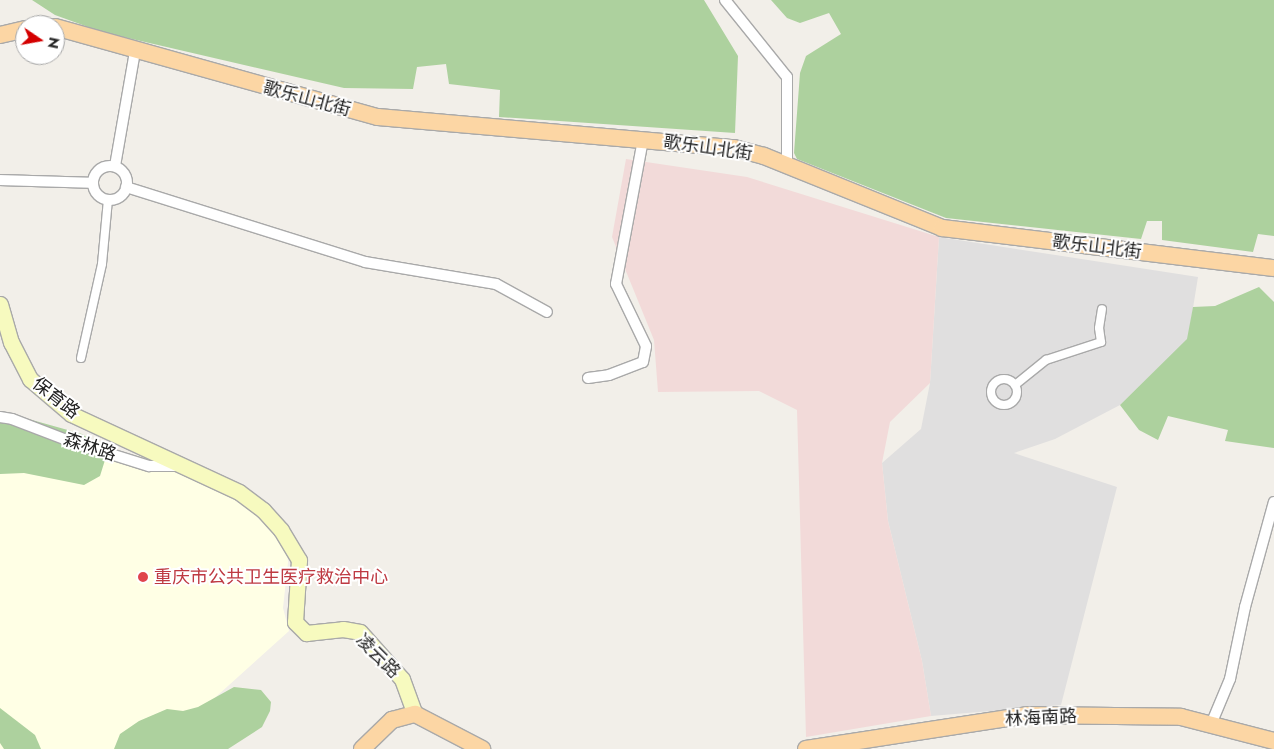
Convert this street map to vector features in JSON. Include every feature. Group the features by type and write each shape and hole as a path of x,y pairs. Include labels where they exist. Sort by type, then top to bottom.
{"main road":[{"name":"歌乐山北街","path":"65,30 378,117 734,148 787,166 942,228 1274,268"},
{"path":"0,35 15,31"},
{"name":"保育路","path":"0,304 11,342 30,379 70,414 134,441 182,466"},
{"name":"凌云路","path":"182,466 238,492 263,510 281,530 299,560 295,622 306,633 343,629 360,632 402,679 415,714"},
{"path":"362,749 392,720 415,714 482,749"},
{"name":"林海南路","path":"806,749 1028,716 1181,717 1212,722 1274,741"}],"street":[{"path":"725,0 787,77 787,166"},
{"path":"114,166 135,51"},
{"path":"588,378 609,375 643,362 646,346 616,284 643,140"},
{"path":"114,166 125,174 126,187 117,198 108,199 97,192 93,182 102,168 114,166"},
{"path":"0,180 93,182"},
{"path":"126,187 365,262 496,284 548,312"},
{"path":"81,358 102,264 108,199"},
{"path":"1015,385 1046,360 1101,342 1098,328 1102,309"},
{"name":"森林路","path":"0,417 12,418 69,441 149,466 182,466"},
{"path":"1212,722 1230,679 1245,607 1274,502"}],"shaded area":[{"path":"626,159 747,177 939,237 930,383 890,422 882,463 888,521 922,661 931,716 806,737 797,410 759,391 658,392 654,340 612,237"},
{"path":"939,237 1198,277 1188,339 1120,405 1055,439 1014,453 1117,487 1061,705 931,716 922,661 888,521 882,463 921,429 930,383"},
{"name":"重庆市公共卫生医疗救治中心","path":"0,425 208,471 254,494 284,521 288,562 283,608 289,631 158,749 0,749"}],"green space":[{"path":"32,0 704,0 738,56 735,133 499,117 500,90 449,84 446,64 417,67 413,89 344,88 102,32 65,19 65,15 55,15"},
{"path":"771,0 1274,0 1274,236 1258,234 1253,252 1162,240 1162,221 1147,221 1141,239 946,218 797,159 794,153 800,73 806,56 841,34 829,13 800,23 787,18"},
{"path":"1259,287 1274,302 1274,448 1225,441 1228,430 1168,416 1158,440 1139,430 1120,405 1187,339 1193,307 1215,306"},
{"path":"0,411 82,434 94,442 105,460 100,476 84,485 24,473 0,474"},
{"path":"234,687 261,690 271,702 270,711 262,727 228,749 114,749 120,734 139,721 167,709 183,711 198,707"},
{"path":"0,708 35,735 41,749 4,749 0,743"}],"place":[{"name":"重庆市公共卫生医疗救治中心","path":"143,577"}]}
